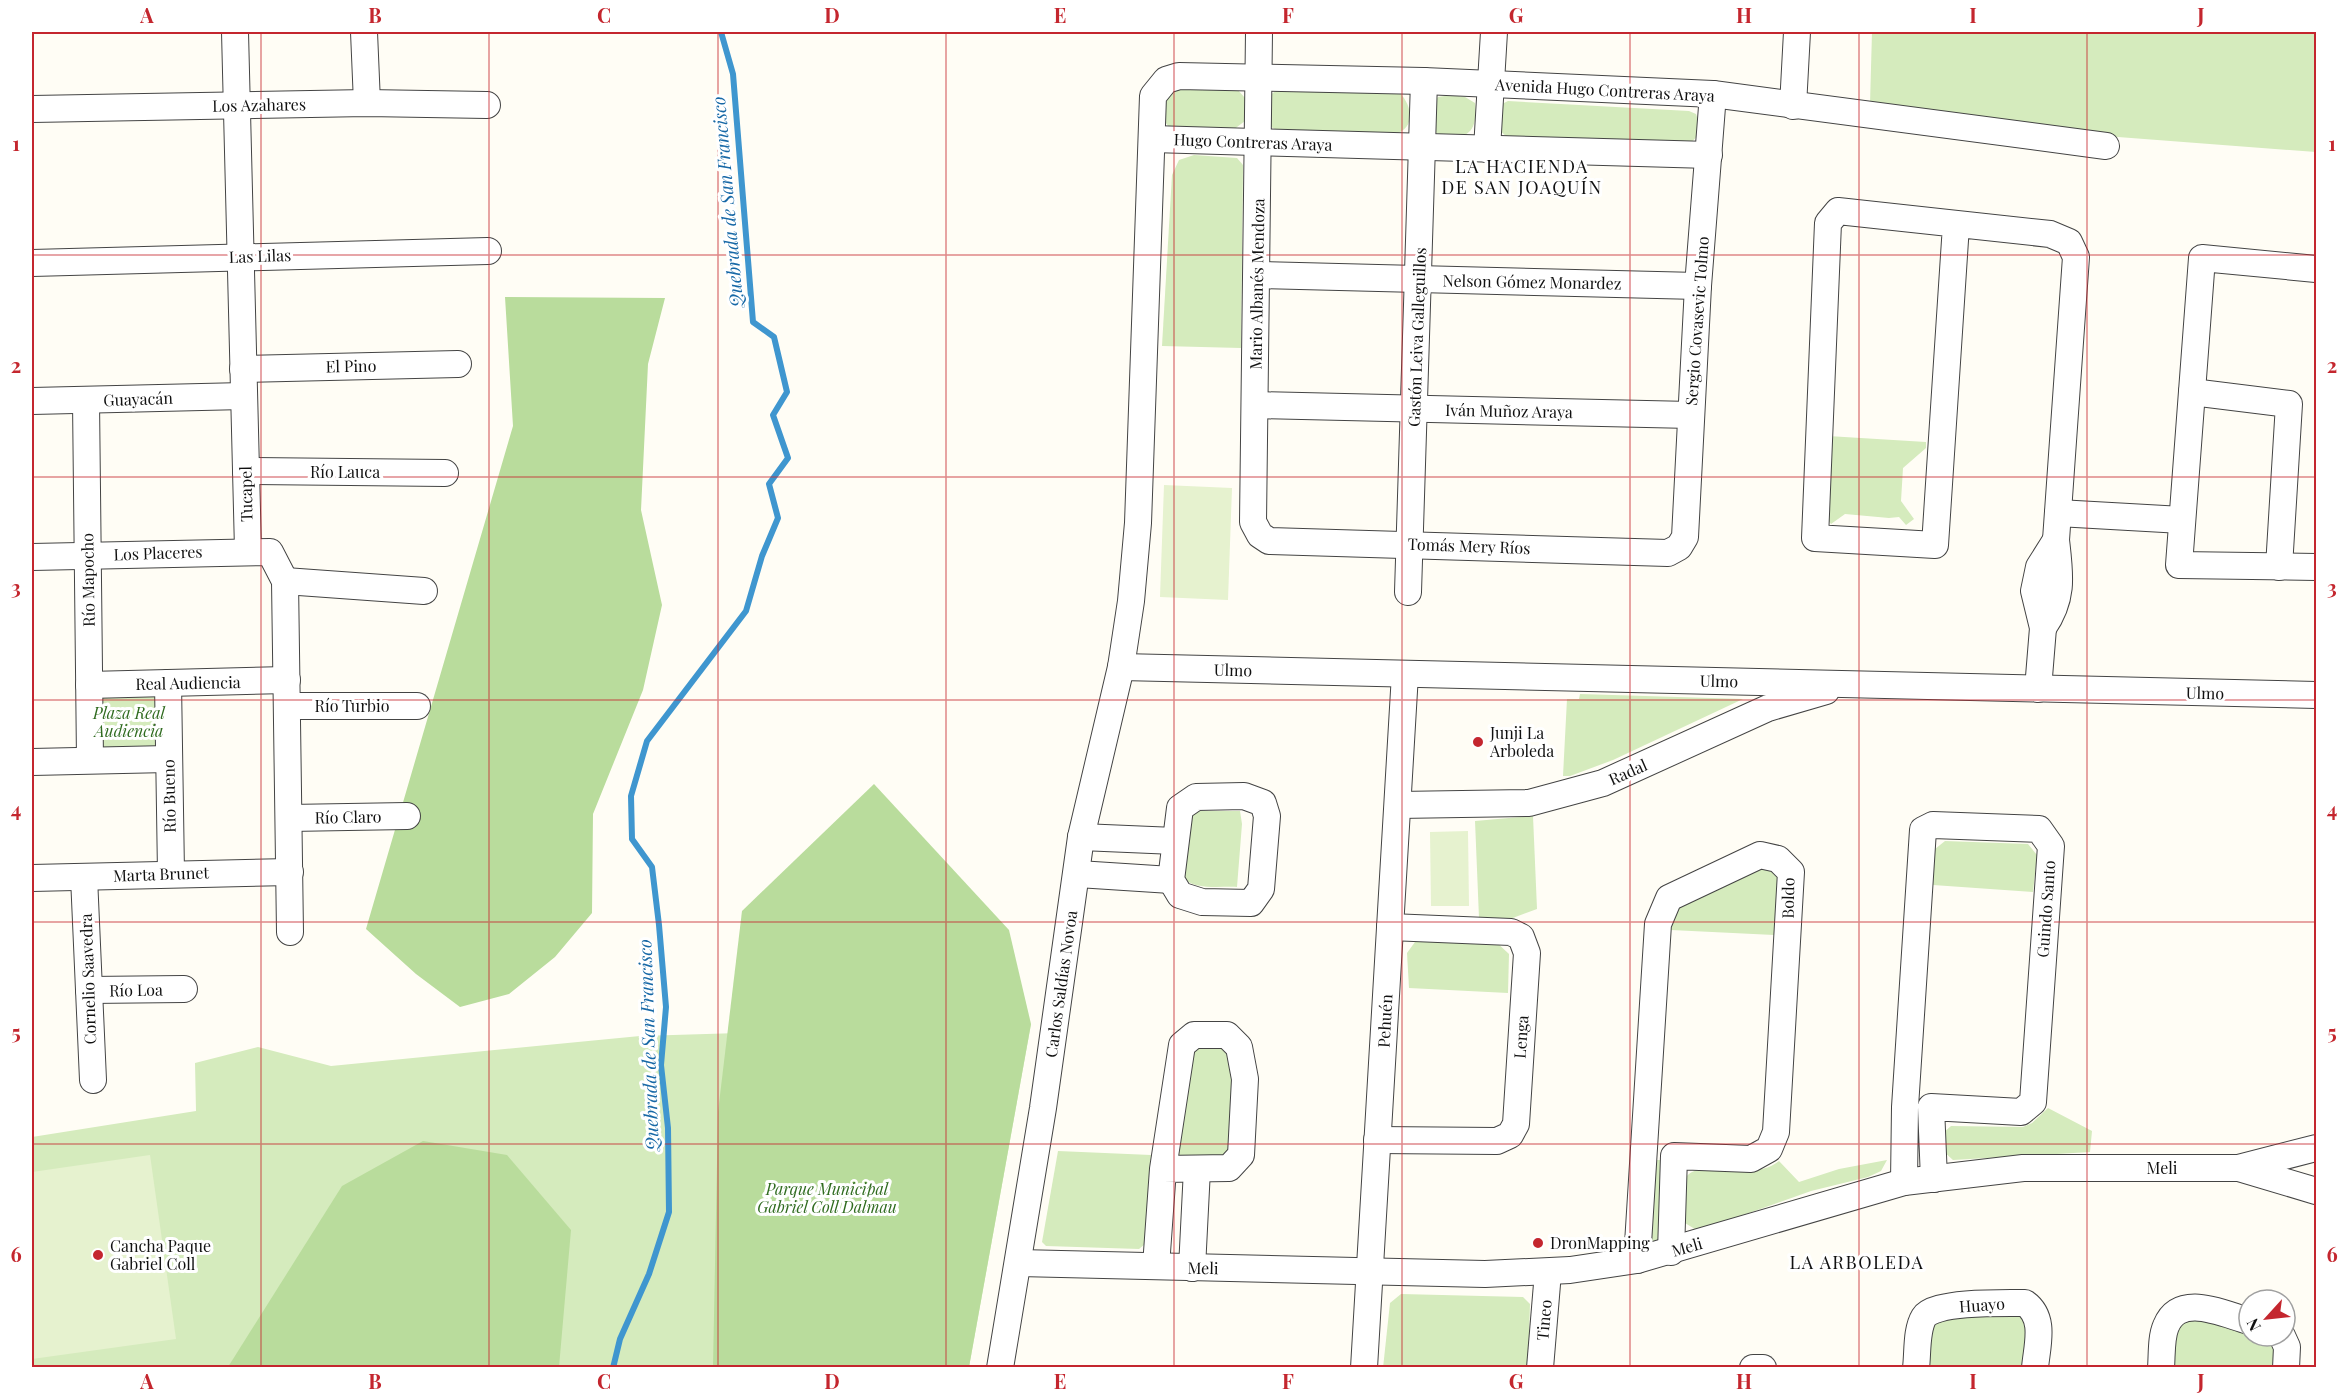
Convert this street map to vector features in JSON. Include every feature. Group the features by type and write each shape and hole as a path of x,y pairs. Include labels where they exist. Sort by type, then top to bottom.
{"street":[{"name":"Tucapel","path":"235,32 248,550"},
{"path":"364,32 367,103"},
{"name":"Mario Albanés Mendoza","path":"1259,32 1253,522 1260,535"},
{"path":"1487,149 1494,32"},
{"path":"1793,106 1797,32"},
{"name":"Avenida Hugo Contreras Araya","path":"1152,139 1153,96 1166,80 1179,75 1424,81 1713,94 2106,146"},
{"name":"Gastón Leiva Galleguillos","path":"1408,592 1424,81"},
{"name":"Sergio Covasevic Tolmo","path":"1679,547 1685,537 1698,286 1713,94"},
{"name":"Los Azahares","path":"32,109 367,103 487,105"},
{"name":"Hugo Contreras Araya","path":"1131,602 1137,523 1152,139 1709,155"},
{"path":"1956,225 1935,545 1815,538 1828,223 1838,211 2050,234 2069,242 2076,257 2056,540 2039,567 2034,591 2043,628 2038,689"},
{"name":"Las Lilas","path":"32,263 488,250"},
{"path":"2316,269 2202,258 2179,565 2316,567"},
{"name":"Nelson Gómez Monardez","path":"1257,275 1698,286"},
{"name":"El Pino","path":"243,369 458,364"},
{"path":"2192,392 2289,404 2279,567"},
{"name":"Guayacán","path":"32,401 244,396"},
{"name":"Río Mapocho","path":"86,401 90,760"},
{"name":"Iván Muñoz Araya","path":"1255,405 1691,415"},
{"name":"Río Lauca","path":"246,471 445,473"},
{"path":"2058,513 2182,520"},
{"name":"Tomás Mery Ríos","path":"1260,535 1269,541 1668,553 1679,547"},
{"path":"248,550 270,552 285,581 290,932"},
{"name":"Los Placeres","path":"32,557 248,550"},
{"path":"285,581 424,591"},
{"name":"Carlos Saldías Novoa","path":"1000,1368 1019,1263 1082,837 1121,667 1131,602"},
{"name":"Ulmo","path":"1121,667 2316,696"},
{"name":"Pehuén","path":"1364,1368 1405,674"},
{"name":"Real Audiencia","path":"89,685 287,680"},
{"name":"Río Bueno","path":"168,683 171,873"},
{"name":"Radal","path":"1398,805 1529,803 1603,783 1768,708 1846,684"},
{"name":"Río Turbio","path":"287,706 417,705"},
{"path":"32,762 168,759"},
{"path":"1244,795 1263,803 1267,816 1261,889 1251,903 1202,902 1180,895 1171,880 1180,808 1196,797 1244,795"},
{"name":"Río Claro","path":"289,818 407,816"},
{"name":"Guindo Santo","path":"1904,1182 1905,1107 1923,830 1933,825 2039,829 2051,846 2033,1102 2021,1112 1905,1107"},
{"path":"1082,837 1175,841"},
{"name":"Boldo","path":"1637,1260 1658,924 1662,910 1669,898 1760,855 1778,859 1791,872 1776,1132 1768,1149 1751,1159 1644,1154"},
{"name":"Marta Brunet","path":"32,878 290,872"},
{"path":"1077,874 1171,880"},
{"name":"Cornelio Saavedra","path":"84,878 93,1080"},
{"name":"Lenga","path":"1377,1140 1497,1141 1510,1135 1516,1124 1527,953 1521,937 1510,932 1390,927"},
{"name":"Río Loa","path":"89,990 184,989"},
{"path":"1156,1266 1163,1169 1182,1045 1194,1035 1227,1035 1239,1047 1245,1080 1241,1155 1230,1168 1163,1169"},
{"path":"1931,1107 1934,1179"},
{"name":"Meli","path":"1019,1263 1485,1274 1548,1272 1637,1260 1671,1252 1824,1204 1904,1182 2023,1168 2238,1168 2316,1148"},
{"path":"1671,1252 1674,1155"},
{"name":"Meli","path":"2238,1168 2316,1191"},
{"path":"1192,1268 1197,1169"},
{"name":"Tineo","path":"1540,1368 1548,1272"},
{"name":"Huayo","path":"1916,1368 1920,1325 1926,1313 1935,1309 1978,1304 2025,1303 2034,1310 2039,1322 2035,1368"},
{"path":"2161,1368 2165,1327 2176,1311 2190,1306 2237,1318"},
{"path":"2286,1368 2287,1348"},
{"path":"1753,1368 1763,1368"}],"green space":[{"path":"1872,32 2316,32 2316,152 2105,136 1870,104"},
{"path":"1171,88 1236,88 1246,99 1245,121 1233,130 1171,128 1164,119 1162,108"},
{"path":"1280,88 1400,93 1409,110 1409,122 1402,131 1395,134 1275,129 1269,126 1267,97"},
{"path":"1451,95 1465,97 1475,103 1474,123 1467,134 1461,136 1453,137 1434,132 1433,104 1438,97"},
{"path":"1508,101 1689,111 1696,114 1699,129 1697,136 1691,142 1507,137 1497,128 1502,104"},
{"path":"1194,155 1237,158 1243,165 1241,348 1162,346 1172,175 1179,160"},
{"path":"505,297 665,298 648,364 641,510 662,605 643,690 593,814 592,913 555,957 509,994 460,1007 416,974 366,929 513,426"},
{"path":"1828,436 1926,442 1926,448 1903,468 1901,501 1914,519 1906,525 1899,517 1845,514 1831,524 1824,515"},
{"path":"1164,485 1232,488 1228,600 1160,597"},
{"name":"Plaza Real Audiencia","path":"97,694 161,694 161,750 97,750"},
{"path":"1580,694 1743,699 1613,760 1570,776 1563,776 1567,699 1579,699"},
{"path":"874,784 1009,930 1031,1024 969,1367 713,1367 718,1112 742,911"},
{"path":"1195,811 1240,811 1242,824 1237,887 1200,886 1186,881 1181,876 1191,815"},
{"path":"1533,816 1537,909 1510,919 1479,918 1475,821"},
{"path":"1468,831 1469,906 1431,906 1430,832"},
{"path":"1945,841 2028,844 2037,855 2033,892 1933,885 1935,849"},
{"path":"1760,868 1772,871 1779,879 1774,935 1671,930 1672,912 1677,907"},
{"path":"1495,941 1509,954 1508,993 1409,988 1407,953 1415,942"},
{"name":"Parque Municipal Gabriel Coll Dalmau","path":"1031,1024 969,1367 32,1368 32,1137 196,1111 195,1063 258,1047 331,1066 640,1036"},
{"path":"1224,1041 1234,1058 1228,1155 1176,1158 1193,1044"},
{"path":"2048,1108 2092,1131 2090,1152 1953,1160 1943,1151 1943,1133 1951,1126 2023,1127 2032,1123"},
{"path":"423,1141 507,1155 571,1230 559,1367 228,1367 342,1186"},
{"path":"1058,1151 1151,1155 1145,1244 1139,1249 1046,1246 1042,1242"},
{"name":"Cancha Paque Gabriel Coll","path":"150,1155 176,1339 32,1359 32,1172"},
{"path":"1652,1160 1663,1160 1659,1243 1649,1242"},
{"path":"1887,1160 1881,1171 1868,1177 1811,1191 1698,1231 1685,1223 1687,1176 1693,1171 1703,1169 1756,1170 1769,1167 1779,1161 1799,1182 1839,1169"},
{"path":"1401,1294 1523,1297 1530,1304 1528,1367 1383,1368 1390,1303"},
{"path":"2022,1311 2028,1316 2026,1367 1927,1367 1928,1327 1939,1320"},
{"path":"2191,1317 2237,1329 2237,1348 2272,1348 2272,1367 2173,1368 2177,1327"}],"waterway":[{"name":"Quebrada de San Francisco","path":"613,1368 620,1339 649,1274 669,1212 668,1128 661,1065 666,1007 659,925 652,867 632,839 631,796 647,741 746,611 762,556 778,518 769,484 788,458 773,415 787,392 774,337 753,322 733,74 721,32"}],"place":[{"name":"Junji La Arboleda","path":"1478,742"},
{"name":"DronMapping","path":"1538,1243"},
{"name":"Cancha Paque Gabriel Coll","path":"98,1255"}],"district":[{"name":"LA HACIENDA DE SAN JOAQUÍN","path":"1522,177"},
{"name":"LA ARBOLEDA","path":"1857,1263"}]}
